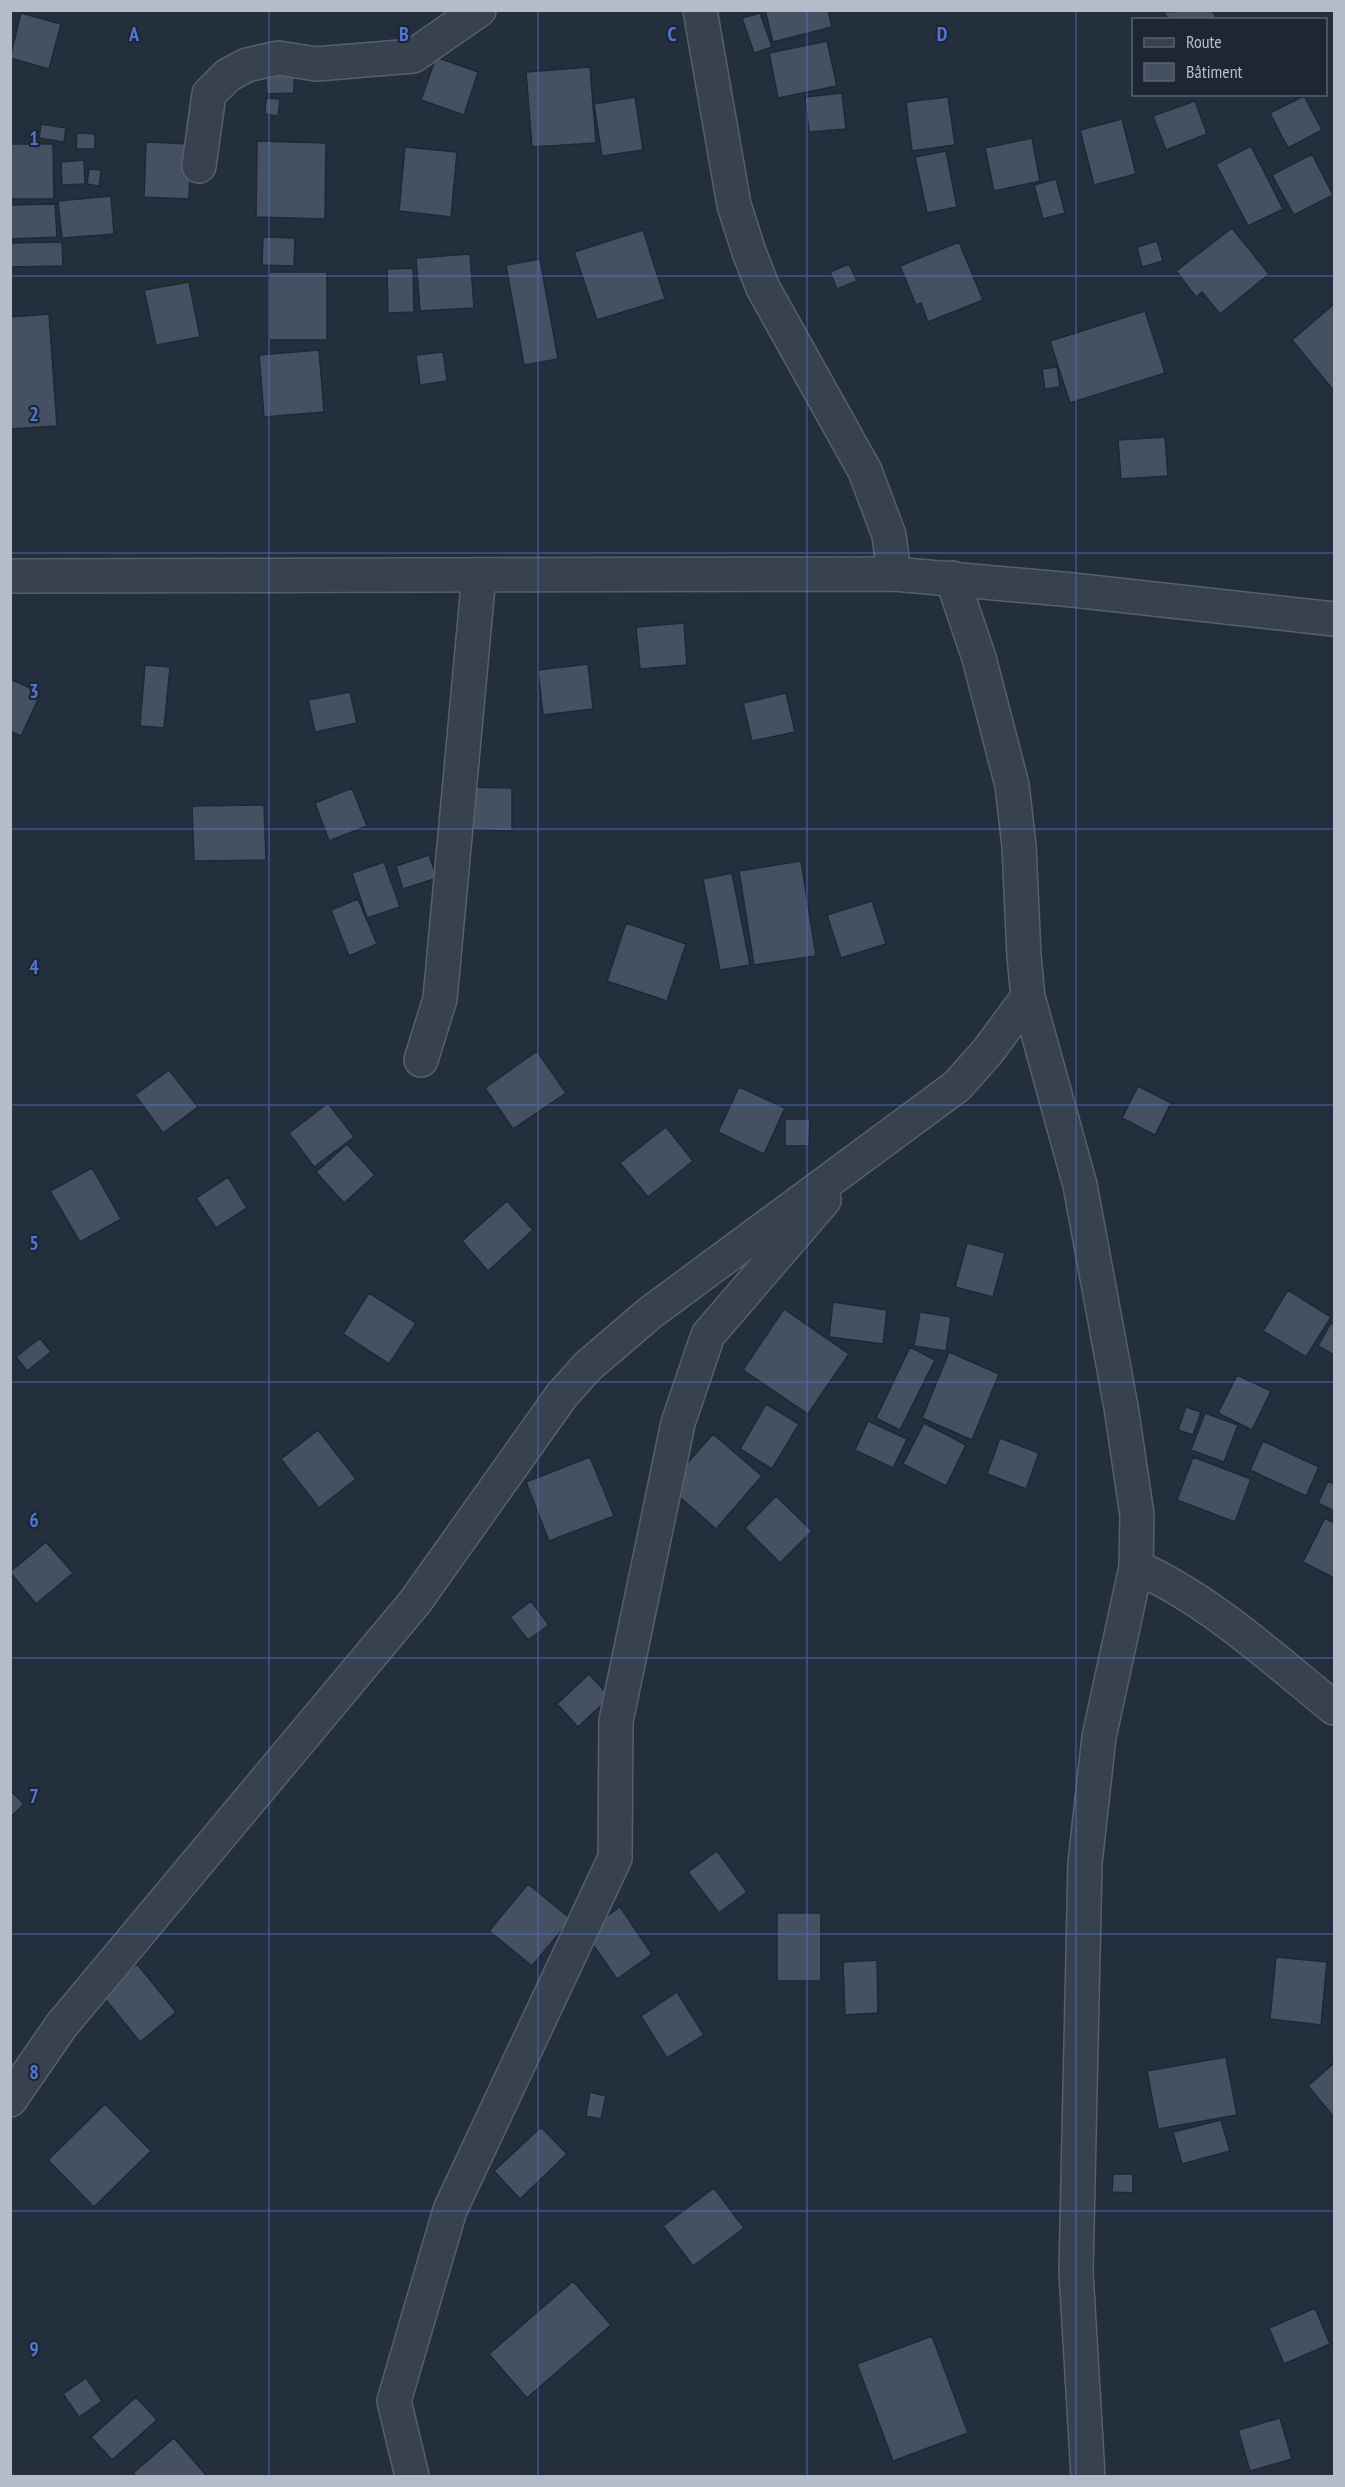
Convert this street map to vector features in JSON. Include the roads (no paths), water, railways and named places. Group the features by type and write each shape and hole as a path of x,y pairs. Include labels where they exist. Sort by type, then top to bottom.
{"street":[{"path":"199,166 209,94 228,75 247,65 278,58 316,64 413,56 480,10"},
{"path":"700,10 734,205 749,252 763,288 865,471 888,535 894,574"},
{"path":"10,576 894,574 1335,619"},
{"path":"421,1060 440,999 479,575"},
{"path":"952,579 979,658 1012,785 1019,846 1028,997 1082,1196 1119,1396 1137,1515 1136,1567 1099,1737 1085,1863 1076,2272 1088,2476"},
{"path":"10,2100 61,2026 415,1602 568,1388 588,1366 650,1313 758,1231 855,1163 957,1086 988,1051 1028,997"},
{"path":"412,2476 394,2401 450,2210 615,1858 616,1720 678,1424 700,1357 708,1335 855,1163"},
{"path":"1136,1567 1171,1583 1233,1626 1335,1708"}]}
